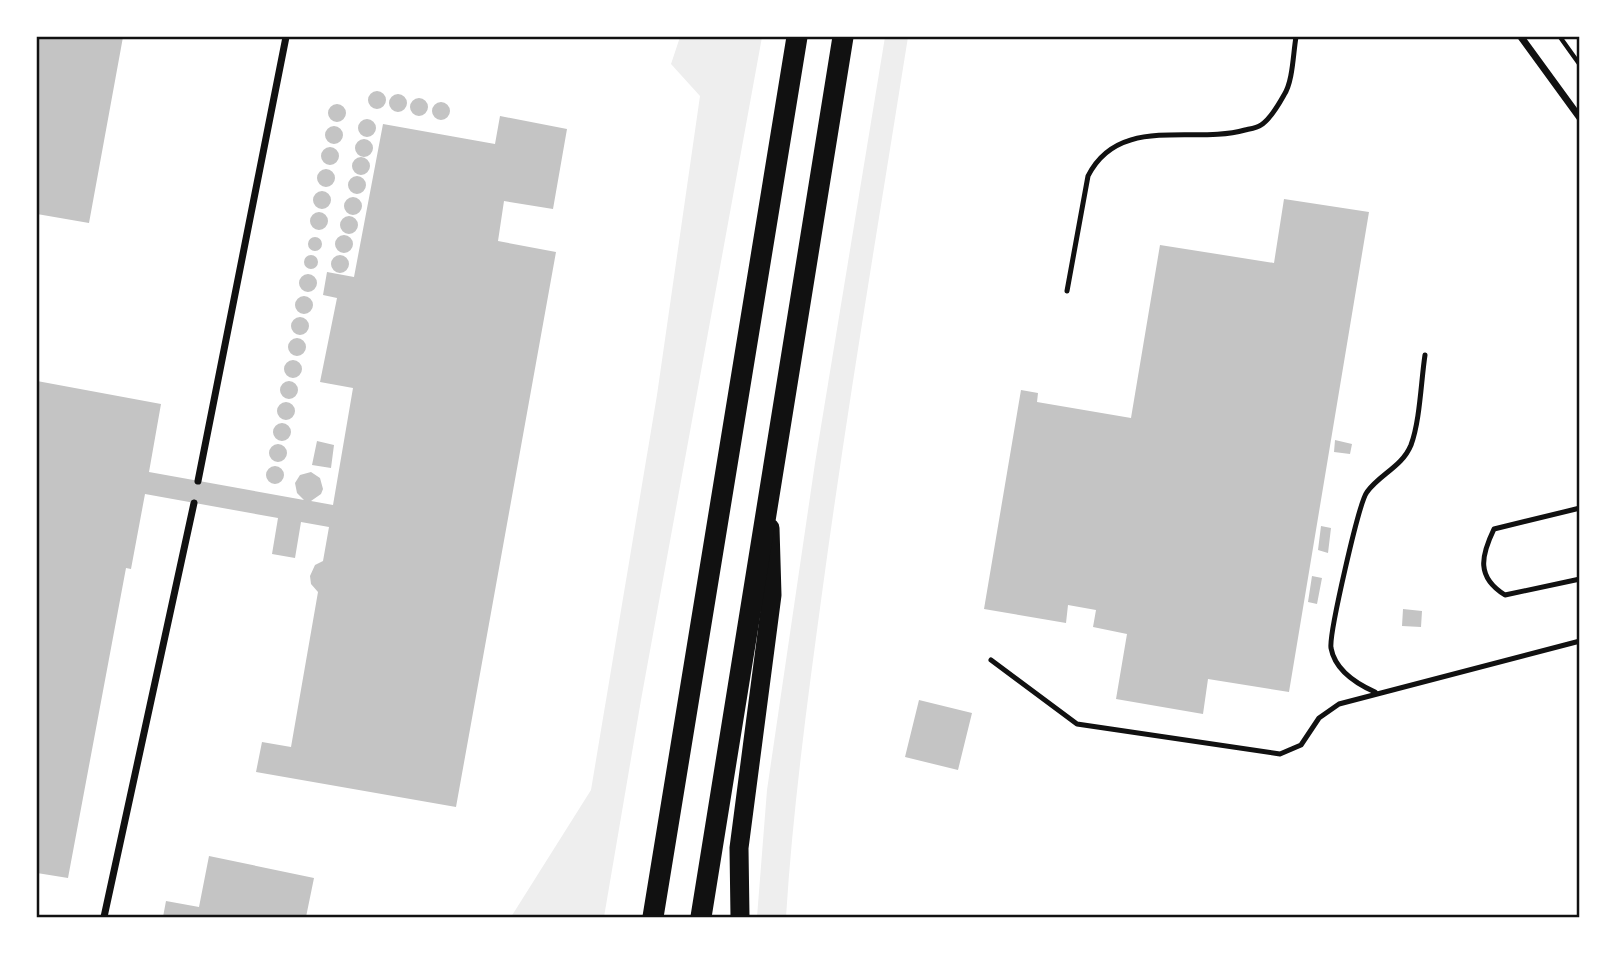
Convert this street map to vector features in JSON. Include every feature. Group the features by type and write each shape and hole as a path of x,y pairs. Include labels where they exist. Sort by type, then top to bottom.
{"highway":[{"path":"653,917 797,37"},
{"path":"701,917 843,37"},
{"path":"740,917 743,811 772,595 769,493"}],"street":[{"path":"198,481 286,37"},
{"path":"1521,37 1580,118"},
{"path":"104,917 194,503"}],"lane":[{"path":"1068,291 1088,176 1095,162 1112,146 1135,137 1176,133 1226,136 1261,125 1286,93 1296,37"},
{"path":"1375,692 1358,684 1342,670 1331,648 1336,612 1366,492 1394,470 1410,445 1425,355"},
{"path":"1580,508 1494,529 1483,551 1483,572 1493,588 1505,595 1580,579"},
{"path":"991,660 1077,724 1280,754 1301,745 1319,718 1339,704 1375,692 1580,641"}],"path":[{"path":"1560,37 1580,65"}],"shaded area":[{"path":"680,37 762,37 604,917 511,917 591,790 657,395 700,96 671,64"},
{"path":"885,37 908,37 823,586 797,792 786,917 757,917 767,790 815,463"}],"building":[{"path":"37,37 123,37 89,223 37,214"},
{"path":"373,91 381,91 386,100 384,107 373,109 368,104 368,96"},
{"path":"394,94 402,94 407,103 405,110 394,112 389,107 389,99"},
{"path":"415,98 423,98 428,107 426,114 415,116 410,111 410,103"},
{"path":"437,102 445,102 450,111 448,118 437,120 432,115 432,107"},
{"path":"333,104 341,104 346,113 344,120 333,122 328,117 328,109"},
{"path":"500,116 567,129 553,209 504,201 498,241 556,252 456,807 256,772 262,742 291,747 318,592 311,584 310,576 315,565 323,561 329,527 301,522 295,558 272,554 278,518 145,494 131,569 126,568 68,878 37,873 37,381 161,404 149,472 304,500 297,493 295,483 300,475 311,472 320,478 323,489 321,494 311,501 333,505 353,388 320,382 337,298 323,295 327,272 354,277 383,124 495,144"},
{"path":"367,119 373,122 376,128 373,134 367,137 361,134 358,128 361,122"},
{"path":"330,126 338,126 343,135 341,142 330,144 325,139 325,131"},
{"path":"364,139 370,142 373,148 370,154 364,157 358,154 355,148 358,142"},
{"path":"326,147 334,147 339,156 337,163 326,165 321,160 321,152"},
{"path":"361,157 367,160 370,166 367,172 361,175 355,172 352,166 355,160"},
{"path":"326,169 334,174 335,178 330,186 326,187 318,182 317,178 322,170"},
{"path":"357,176 363,179 366,185 363,191 357,194 351,191 348,185 351,179"},
{"path":"318,191 326,191 331,200 329,207 318,209 313,204 313,196"},
{"path":"353,197 359,200 362,206 359,212 353,215 347,212 344,206 347,200"},
{"path":"1284,199 1369,212 1289,692 1208,679 1203,714 1116,699 1127,634 1093,627 1096,610 1068,605 1066,623 984,609 1021,390 1038,393 1037,402 1131,418 1160,245 1274,263"},
{"path":"319,212 327,217 328,221 323,229 319,230 311,225 310,221 315,213"},
{"path":"349,216 355,219 358,225 355,231 349,234 343,231 340,225 343,219"},
{"path":"344,235 350,238 353,244 350,250 344,253 338,250 335,244 338,238"},
{"path":"315,237 320,239 320,249 315,251 310,249 308,244 310,239"},
{"path":"311,255 316,257 316,267 311,269 306,267 304,262 306,257"},
{"path":"340,255 346,258 349,264 346,270 340,273 334,270 331,264 334,258"},
{"path":"308,274 315,276 315,290 308,292 301,290 299,283 301,276"},
{"path":"300,296 308,296 313,305 311,312 300,314 295,309 295,301"},
{"path":"296,317 304,317 309,326 307,333 296,335 291,330 291,322"},
{"path":"293,338 301,338 306,347 304,354 293,356 288,351 288,343"},
{"path":"293,360 301,365 302,369 297,377 293,378 285,373 284,369 289,361"},
{"path":"285,381 293,381 298,390 296,397 285,399 280,394 280,386"},
{"path":"282,402 290,402 295,411 293,418 282,420 277,415 277,407"},
{"path":"282,423 289,425 289,439 282,441 275,439 273,432 275,425"},
{"path":"1335,440 1352,444 1350,454 1334,452"},
{"path":"317,441 334,445 331,468 312,465"},
{"path":"274,444 282,444 287,453 285,460 274,462 269,457 269,449"},
{"path":"275,466 282,468 282,482 275,484 268,482 266,475 268,468"},
{"path":"1321,526 1331,528 1328,553 1318,550"},
{"path":"1312,576 1322,578 1317,604 1308,602"},
{"path":"1403,609 1422,611 1421,627 1402,626"},
{"path":"919,700 972,713 958,770 905,757"},
{"path":"209,856 314,878 306,917 163,917 166,901 199,907"}]}
